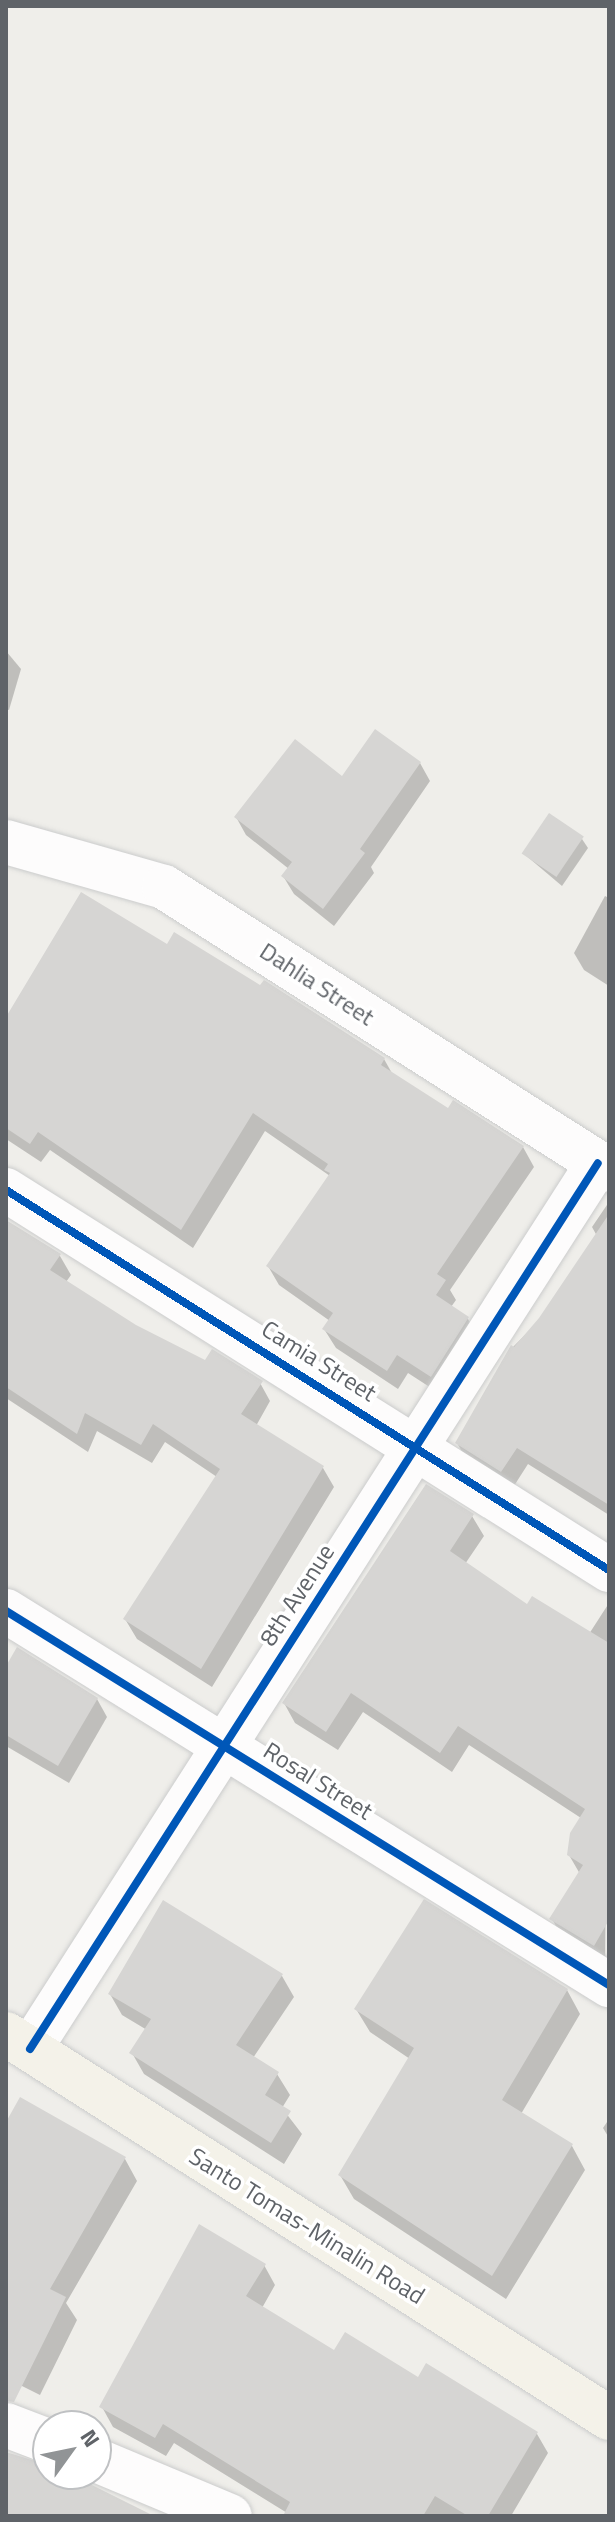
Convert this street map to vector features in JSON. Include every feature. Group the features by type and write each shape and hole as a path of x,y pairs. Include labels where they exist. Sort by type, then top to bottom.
{"main road":[{"name":"Santo Tomas-Minalin Road","path":"18,2042 609,2418"}],"street":[{"name":"Dahlia Street","path":"6,842 164,887 603,1167"},
{"name":"8th Avenue","path":"18,2042 224,1746 418,1445 603,1167"},
{"name":"Camia Street","path":"6,1190 418,1445 609,1570"},
{"name":"Rosal Street","path":"6,1611 609,1985"},
{"path":"6,2425 32,2435"},
{"path":"112,2467 230,2516"}],"building":[{"path":"375,729 421,762 360,849 365,853 323,909 281,876 292,862 234,817 295,739 342,776"},
{"path":"549,813 584,836 556,877 522,854"},
{"path":"81,892 167,944 174,932 260,985 264,980 385,1058 381,1065 448,1108 453,1100 524,1146 437,1274 446,1280 436,1295 469,1317 431,1377 397,1355 387,1371 322,1329 333,1313 266,1266 330,1173 324,1170 328,1164 253,1113 181,1230 38,1132 30,1144 6,1128 6,1017"},
{"path":"609,1214 609,1505 517,1448 501,1472 455,1443 511,1345 514,1347 539,1318"},
{"path":"6,1220 61,1254 50,1270 136,1325 205,1360 212,1349 263,1381 241,1414 324,1466 201,1669 123,1619 220,1469 153,1424 141,1445 85,1413 77,1434 6,1387"},
{"path":"426,1484 474,1514 450,1551 527,1604 532,1596 609,1643 609,1920 594,1946 549,1919 583,1865 567,1855 570,1833 585,1809 458,1726 440,1753 351,1693 326,1732 282,1703"},
{"path":"17,1647 98,1698 58,1766 6,1735 6,1666"},
{"path":"424,1899 568,1989 502,2100 573,2144 492,2276 338,2175 414,2048 354,2009"},
{"path":"163,1900 283,1974 236,2045 279,2072 265,2095 291,2111 271,2143 129,2053 151,2019 108,1994"},
{"path":"20,2097 126,2157 50,2289 66,2297 14,2402 6,2401 6,2122"},
{"path":"199,2224 266,2264 246,2296 334,2350 345,2332 418,2377 426,2363 538,2432 488,2516 468,2516 435,2496 423,2516 283,2516 290,2502 163,2424 155,2438 112,2414 112,2410 99,2407"},
{"path":"6,2452 32,2460 32,2490 102,2490 154,2516 6,2516"}],"cycle path":[{"path":"30,2049 598,1163"},
{"path":"6,1190 609,1570"},
{"path":"6,1611 609,1985"}]}
